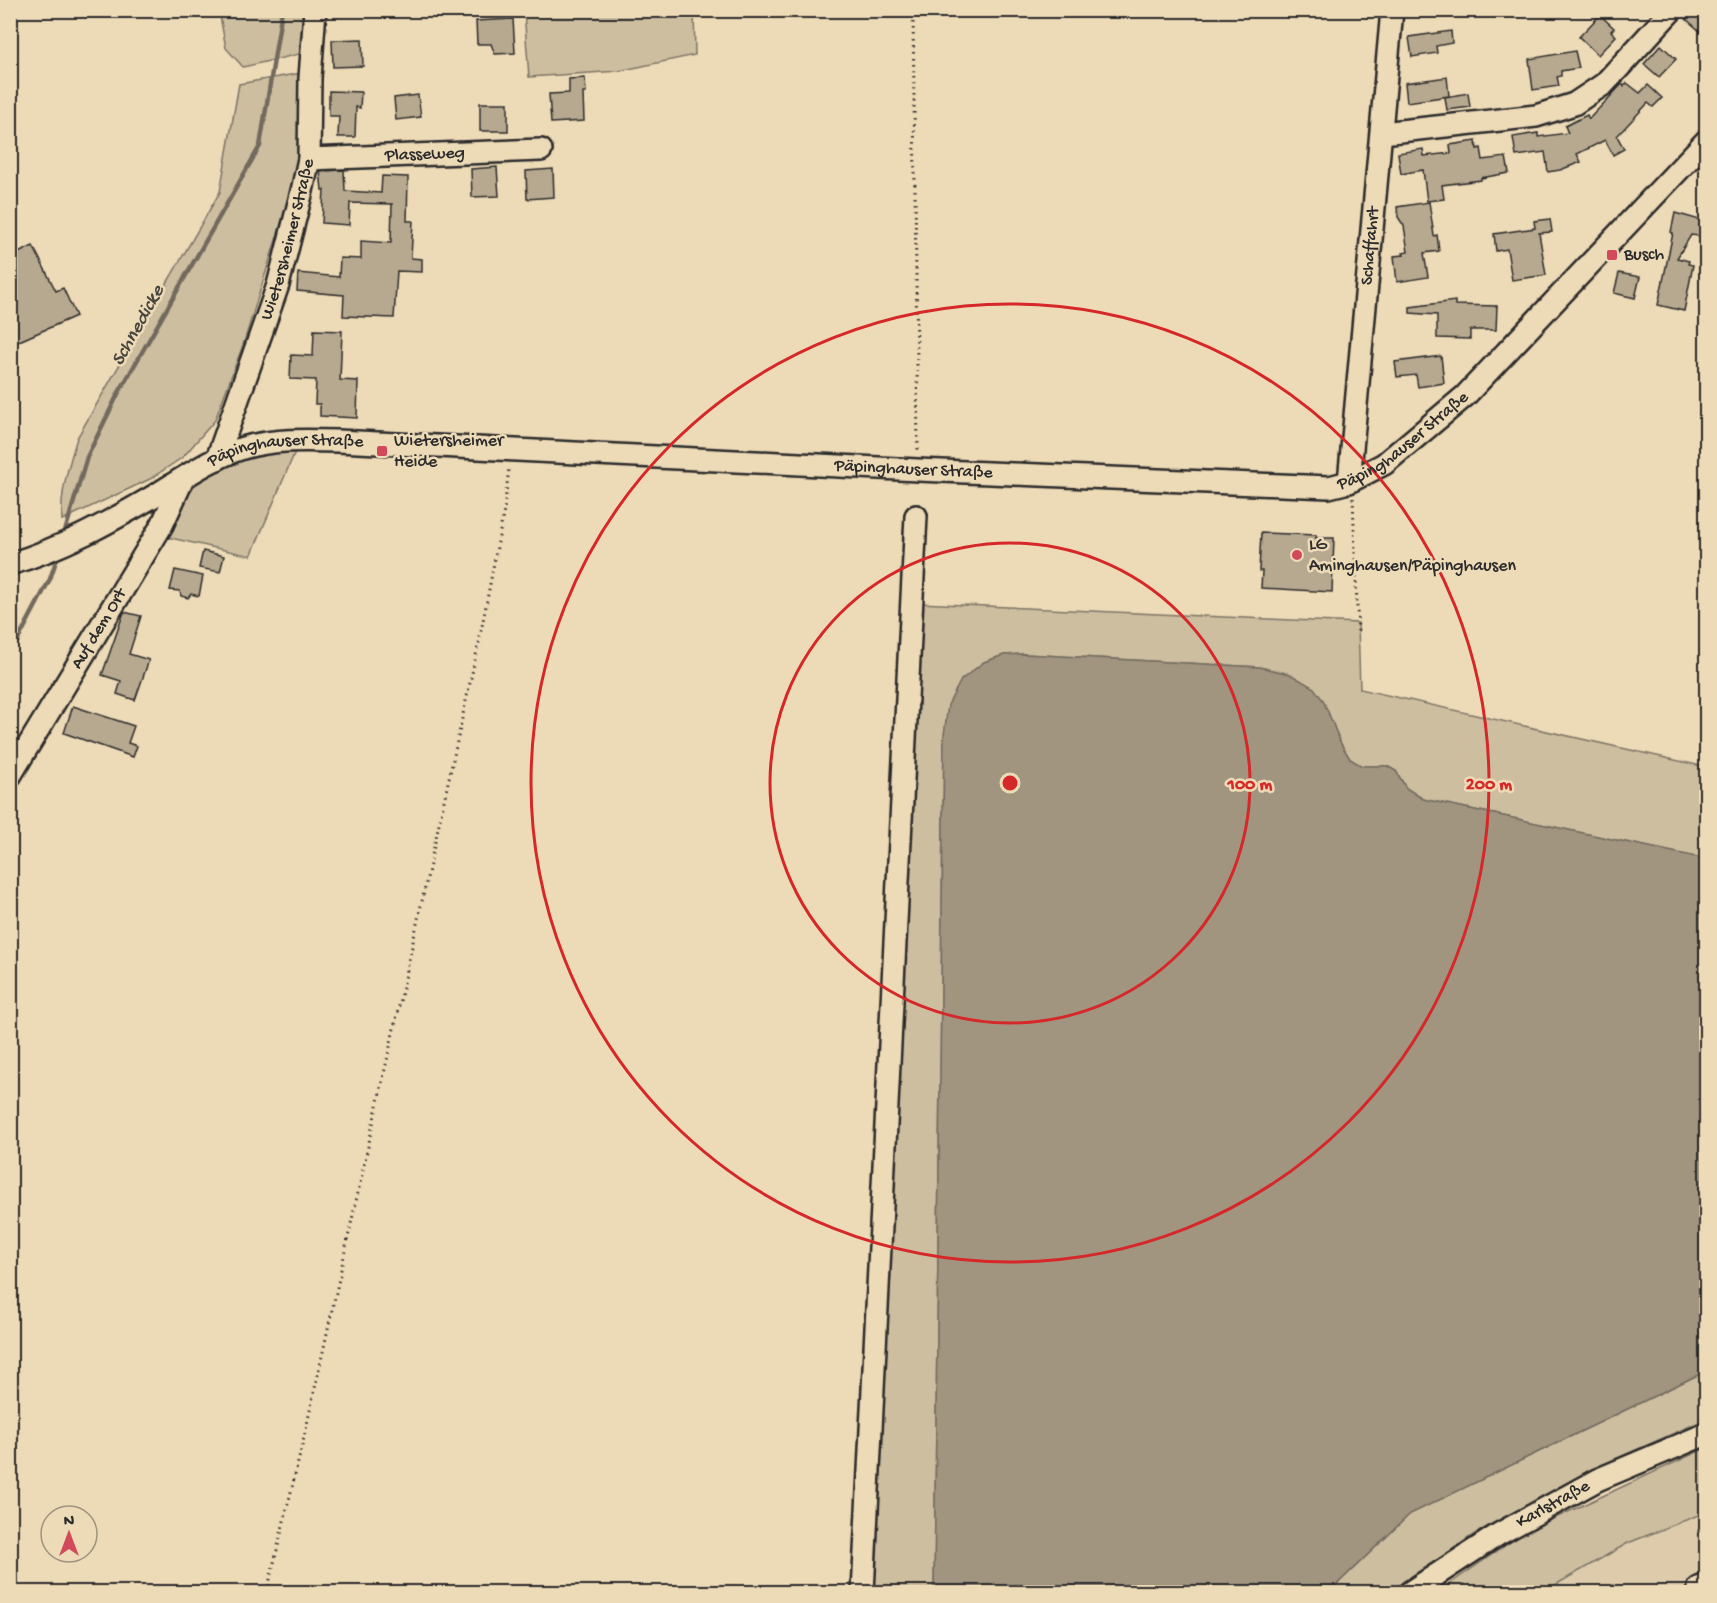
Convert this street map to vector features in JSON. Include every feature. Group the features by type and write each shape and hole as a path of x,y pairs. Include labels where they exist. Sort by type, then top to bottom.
{"street":[{"name":"Wietersheimer Straße","path":"217,459 278,285 295,226 309,159 310,78 315,10"},
{"name":"Schaffahrt","path":"1349,482 1392,10"},
{"path":"1382,133 1536,116 1574,104 1604,84 1672,10"},
{"name":"Päpinghauser Straße","path":"10,564 44,554 98,529 217,459 242,448 273,442 306,440 1270,488 1329,487 1349,482 1384,464 1465,396 1706,141"},
{"name":"Plasseweg","path":"309,159 541,150"},
{"name":"Auf dem Ort","path":"10,776 162,525 183,479"},
{"path":"863,1593 916,516"},
{"name":"Karlstraße","path":"1410,1593 1499,1534 1597,1480 1707,1434"},
{"path":"1699,1593 1699,1588 1707,1585"}],"path":[{"path":"913,10 918,470"},
{"path":"267,1593 311,1407 480,637 504,510 512,450"},
{"path":"1349,482 1353,496 1358,633"}],"shaded area":[{"path":"219,11 308,11 304,53 243,67 226,48"},
{"path":"524,11 694,11 695,55 619,71 529,77"},
{"path":"302,73 302,157 243,345 215,420 183,457 150,479 62,520 64,488 77,438 220,192 239,84"},
{"path":"297,447 251,556 162,536 182,499 205,477 234,462 266,452"},
{"path":"918,603 1358,623 1360,689 1706,767 1706,859 1423,799 1406,788 1396,771 1387,766 1362,766 1350,759 1341,744 1323,700 1290,674 1259,667 1024,654 1004,655 984,662 962,680 944,735 934,1592 871,1592"},
{"path":"1024,654 1259,667 1290,674 1314,688 1323,700 1341,744 1350,759 1362,766 1387,766 1396,771 1406,788 1423,799 1706,859 1706,1371 1410,1514 1329,1592 934,1592 944,735 948,705 961,680 984,662 1004,655"},
{"path":"1706,1371 1706,1419 1595,1468 1476,1533 1391,1592 1329,1592 1410,1514"},
{"path":"1706,1448 1706,1512 1628,1543 1543,1592 1438,1592 1525,1532"},
{"path":"1706,1512 1706,1592 1543,1592 1628,1543"}],"building":[{"path":"1693,10 1707,10 1707,26 1701,32 1686,19"},
{"path":"1600,15 1614,28 1611,31 1616,36 1598,55 1579,37"},
{"path":"513,19 515,53 495,54 491,44 477,44 476,21"},
{"path":"1451,31 1452,43 1436,46 1437,53 1412,57 1409,37"},
{"path":"362,39 363,66 333,67 332,40"},
{"path":"1661,45 1676,59 1659,77 1644,64"},
{"path":"1575,51 1579,68 1561,71 1561,76 1557,77 1559,86 1533,90 1529,59"},
{"path":"1447,77 1449,96 1407,102 1405,83"},
{"path":"585,78 584,121 551,123 549,94 569,93 569,79"},
{"path":"1627,83 1640,93 1648,85 1662,98 1653,107 1648,103 1617,136 1624,149 1613,155 1605,140 1577,154 1581,162 1548,172 1545,152 1516,156 1513,137 1538,133 1538,137 1568,133 1565,126 1587,115 1589,119 1622,84 1624,86"},
{"path":"329,91 361,92 360,108 356,107 355,137 338,137 339,116 329,116"},
{"path":"1468,93 1470,107 1447,110 1445,97"},
{"path":"418,95 421,117 396,120 394,98"},
{"path":"480,103 508,103 508,131 480,131"},
{"path":"1476,141 1477,149 1481,148 1483,160 1506,157 1509,173 1481,178 1481,180 1442,185 1444,199 1427,201 1423,170 1401,174 1398,153 1423,149 1424,156 1451,153 1450,145"},
{"path":"497,167 499,196 472,197 471,169"},
{"path":"553,169 554,197 527,199 526,171"},
{"path":"344,170 345,191 381,193 382,176 408,177 407,221 413,221 411,258 422,259 422,272 397,271 394,318 343,316 344,295 297,291 298,273 339,277 340,258 361,259 361,241 391,243 392,204 350,203 349,225 322,223 324,190 322,190 320,171"},
{"path":"1429,202 1434,236 1437,235 1439,251 1424,253 1428,277 1397,282 1394,256 1408,252 1404,226 1398,217 1397,207"},
{"path":"1675,213 1707,222 1707,237 1691,235 1677,258 1689,261 1688,264 1693,265 1684,311 1658,305"},
{"path":"1550,219 1552,232 1539,233 1546,275 1512,280 1507,249 1496,251 1494,234 1535,228 1534,221"},
{"path":"33,246 56,291 63,288 76,316 10,345 10,257"},
{"path":"1619,273 1640,277 1635,298 1614,293"},
{"path":"1455,301 1455,305 1497,306 1496,330 1470,330 1470,339 1437,338 1437,315 1410,313 1410,307"},
{"path":"314,330 342,331 340,380 358,381 357,418 320,416 320,404 315,404 316,380 290,379 291,355 313,356"},
{"path":"1441,356 1444,383 1418,387 1416,375 1397,377 1395,362"},
{"name":"LG Aminghausen/Päpinghausen","path":"1261,533 1334,538 1332,592 1261,588 1262,571 1259,571"},
{"path":"203,551 224,556 220,572 199,568"},
{"path":"175,570 203,576 199,596 191,594 188,598 181,596 180,591 170,590"},
{"path":"124,612 141,616 129,654 149,660 135,700 117,694 121,681 102,675"},
{"path":"73,706 134,726 128,743 137,746 133,757 64,733"}],"waterway":[{"name":"Schnedicke","path":"64,535 87,457 118,394 260,146 282,10"},
{"name":"Schnedicke","path":"10,655 50,579 58,555"}],"place":[{"name":"Busch","path":"1612,255"},
{"name":"Wietersheimer Heide","path":"382,451"},
{"name":"LG Aminghausen/Päpinghausen","path":"1297,555"}]}
